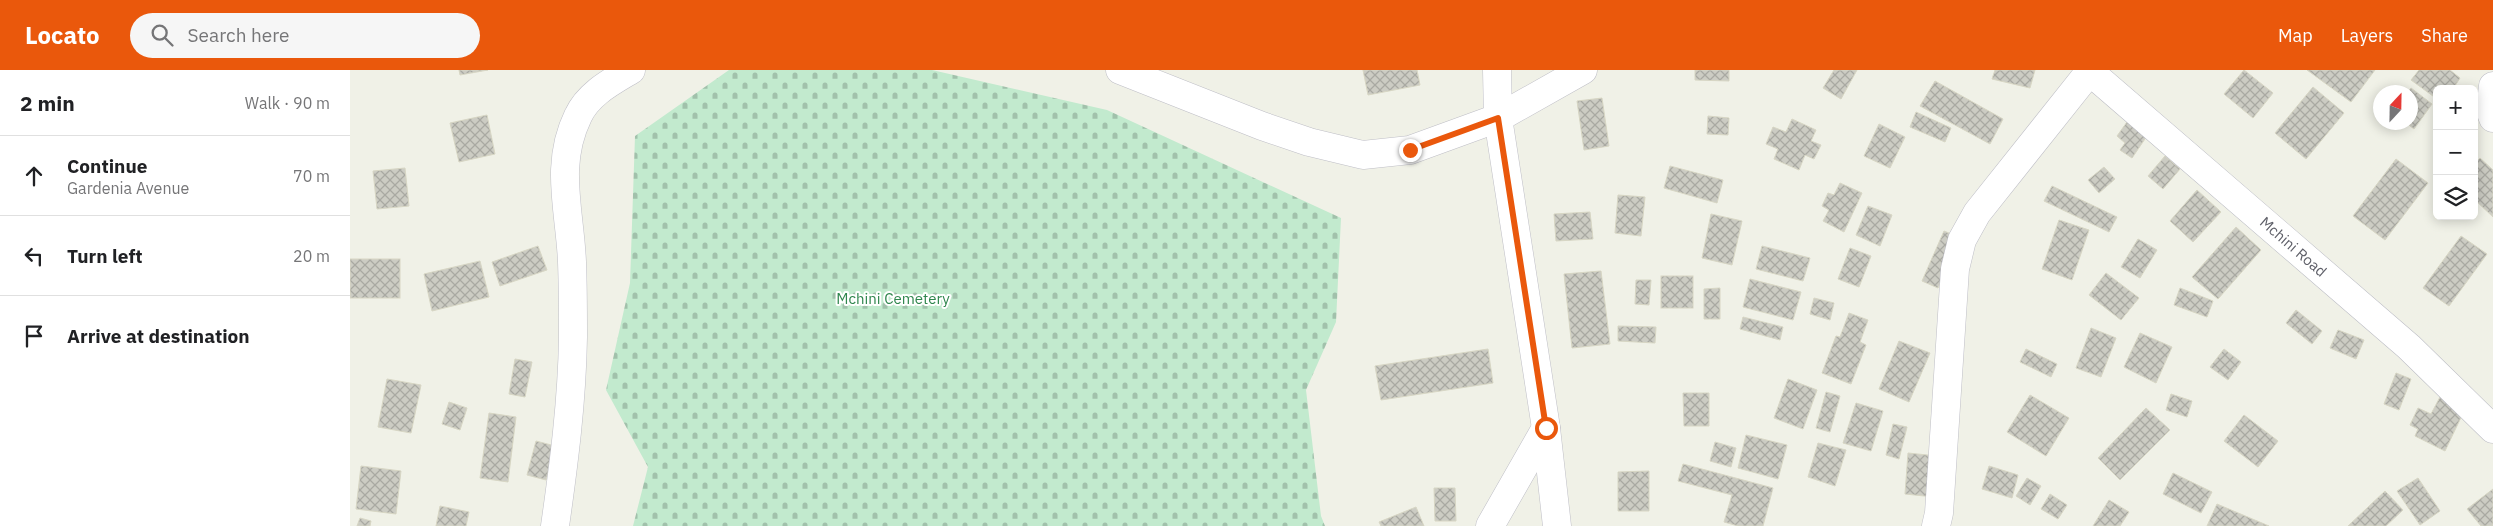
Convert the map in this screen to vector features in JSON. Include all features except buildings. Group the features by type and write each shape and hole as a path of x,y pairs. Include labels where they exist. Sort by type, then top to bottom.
{"street":[{"path":"555,526 568,430 573,339 572,261 563,183 568,143 578,115 600,88 631,70"},
{"path":"1120,70 1262,126 1309,142 1363,155 1410,150 1498,118 1584,70"},
{"path":"1497,70 1498,118 1546,428 1557,526"},
{"path":"1936,526 1939,513 1955,269 1962,240 1977,213 2089,71"},
{"name":"Mchini Road","path":"2089,71 2409,347 2493,428"},
{"path":"2493,86 2490,110 2493,118"},
{"path":"1490,526 1546,428"}],"green space":[{"name":"Mchini Cemetery","path":"729,70 932,70 1107,110 1341,218 1336,322 1306,390 1321,516 1325,526 633,526 648,467 606,390 630,283 635,136"}],"route":[{"path":"1410,150 1498,118 1546,428"}]}
